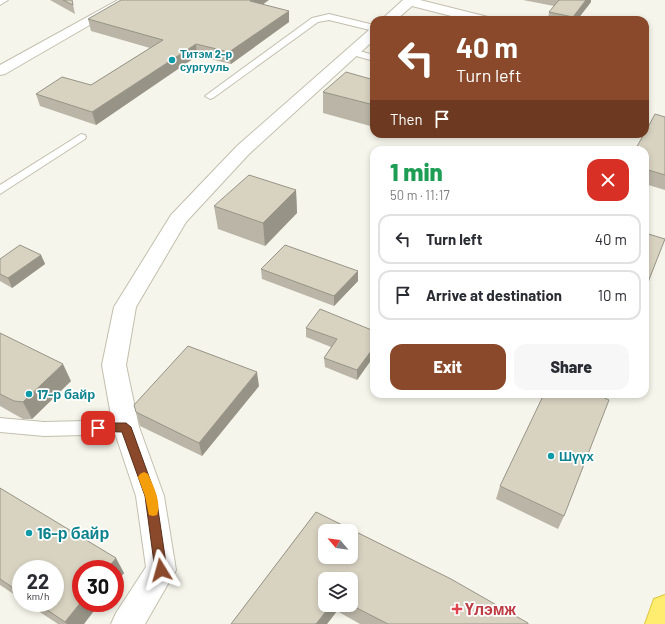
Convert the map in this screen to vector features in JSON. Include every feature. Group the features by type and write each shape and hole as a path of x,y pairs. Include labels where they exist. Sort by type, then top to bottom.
{"highway":[{"path":"661,624 665,610"}],"street":[{"path":"0,72 127,0"},
{"path":"393,16 410,1 468,16"},
{"path":"127,624 161,570 150,496 126,427 114,365 125,307 178,218 243,150 370,36"}],"lane":[{"path":"210,96 315,20 329,18 370,27"},
{"path":"352,52 370,57"},
{"path":"0,190 81,137"},
{"path":"0,425 44,429 126,427"}],"building":[{"path":"63,0 72,0 73,5"},
{"path":"121,0 252,0 250,1 289,11 229,52 196,44 92,112 36,94 62,77 91,85 163,40 88,19"},
{"path":"559,0 586,0 574,16 549,12"},
{"path":"346,72 370,79 370,104 323,92"},
{"path":"655,114 665,117 665,175 649,170 649,146 637,146 642,138 649,138 649,125"},
{"path":"249,175 296,190 263,223 214,206"},
{"path":"649,234 665,239 649,280"},
{"path":"20,245 41,255 8,278 0,274 0,259"},
{"path":"285,245 358,271 334,296 261,269"},
{"path":"320,309 370,329 370,352 357,370 324,358 337,339 306,328"},
{"path":"0,333 63,364 23,402 14,401 0,394"},
{"path":"188,346 257,372 199,443 136,412 134,405"},
{"name":"Шүүх","path":"542,398 605,398 609,400 564,516 500,486"},
{"name":"16-р байр","path":"0,488 116,558 114,560 72,560 73,612 65,622 50,612 64,612 64,560 12,560 12,587 0,579"},
{"path":"316,512 340,524 318,524 318,564 358,564 358,533 451,579 528,623 388,624 358,609 358,572 318,572 318,612 325,612 316,624 231,624"}],"slow traffic":[{"path":"144,477 153,511"}],"place":[{"name":"Титэм 2-р сургууль","path":"172,60"},
{"name":"17-р байр","path":"29,394"},
{"name":"Шүүх","path":"551,456"},
{"name":"16-р байр","path":"29,533"},
{"name":"Үлэмж","path":"457,609"}],"route":[{"path":"98,428 126,427 150,496 161,570"}]}
